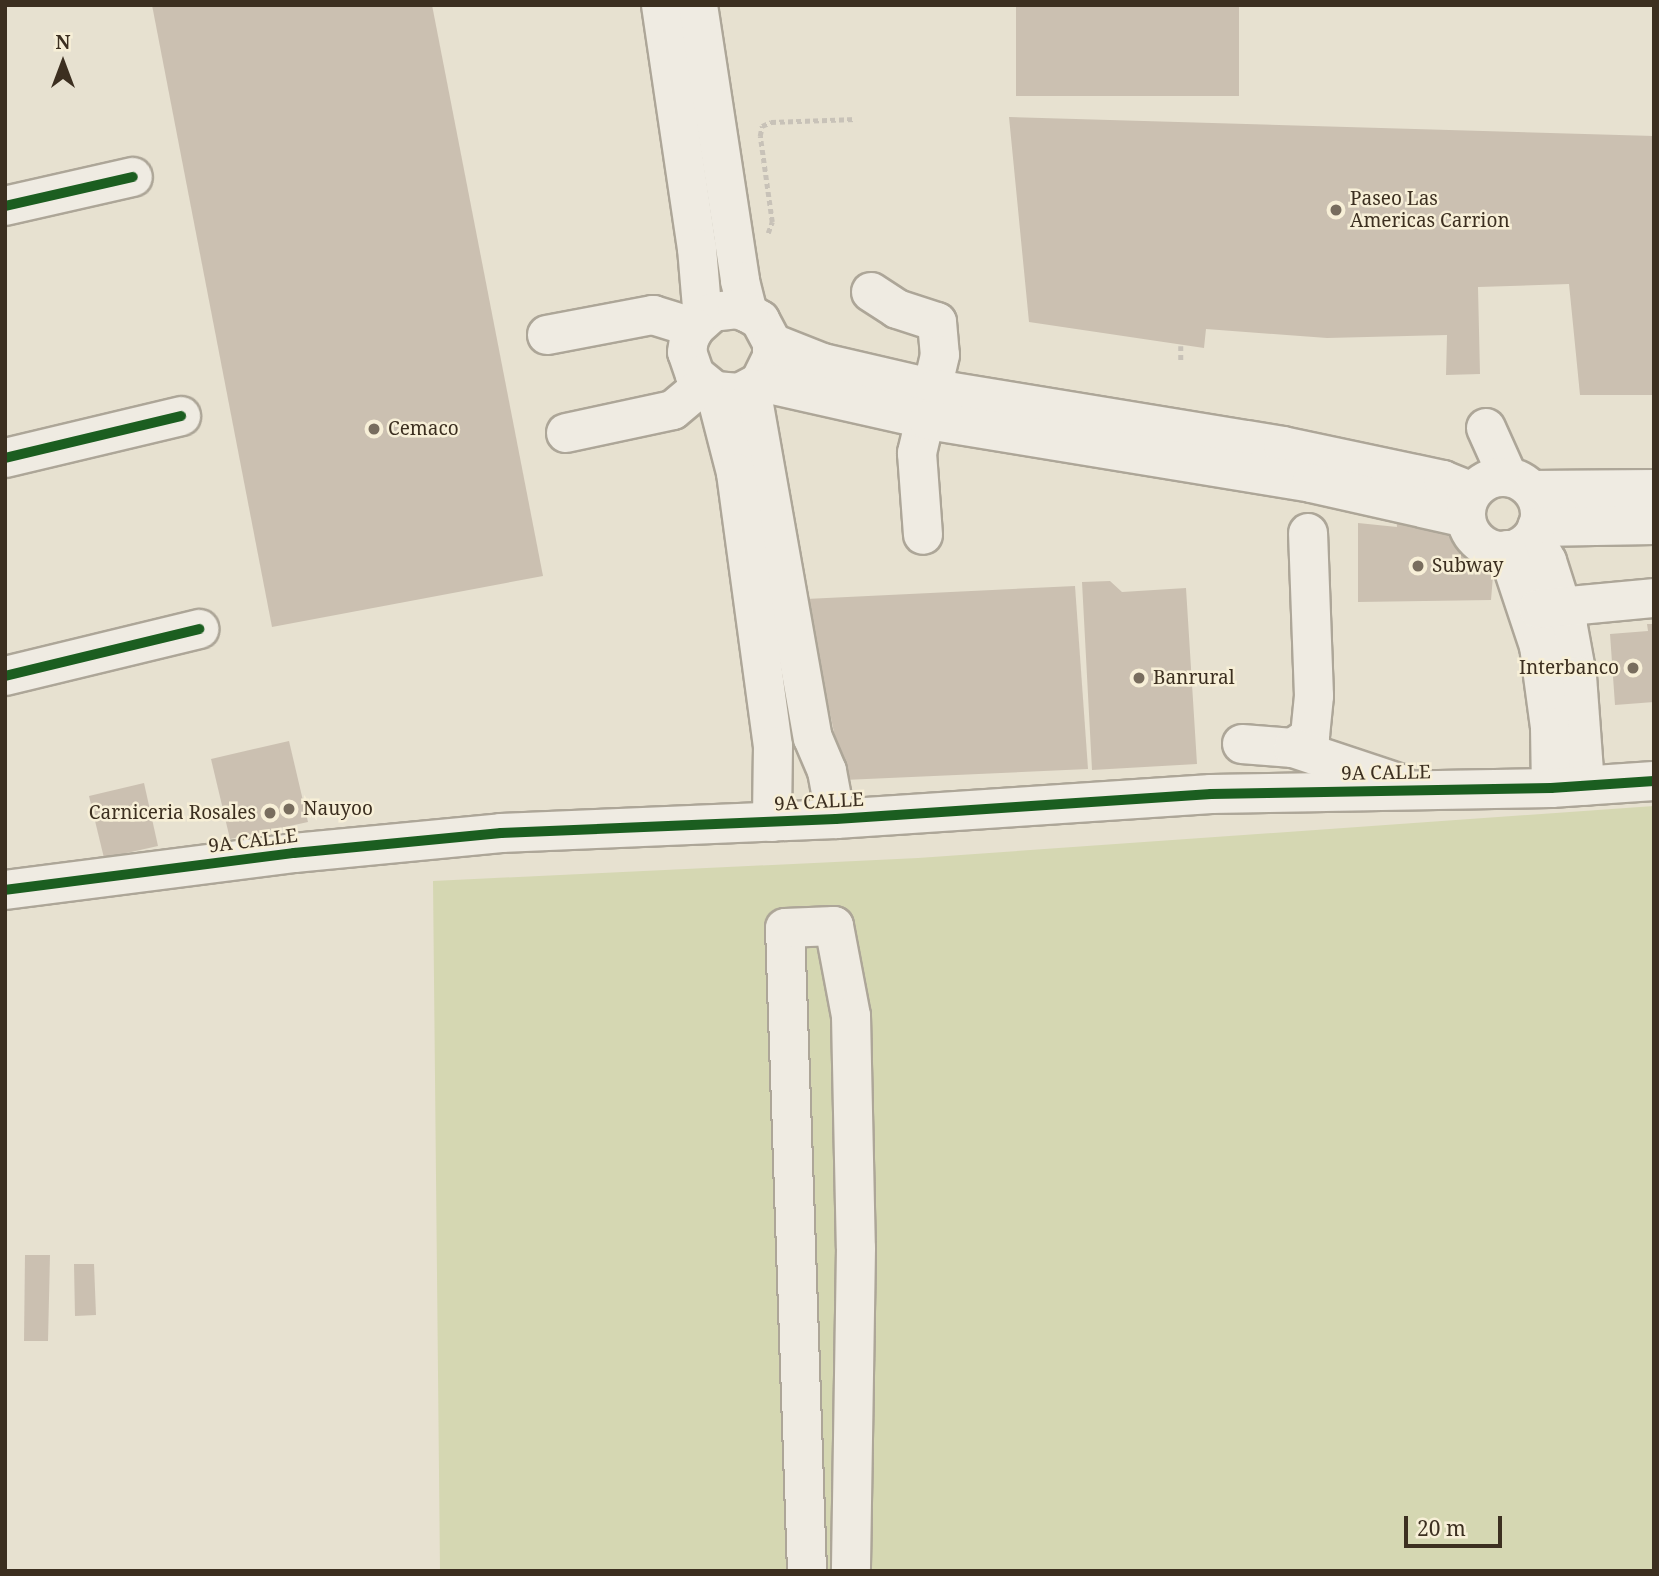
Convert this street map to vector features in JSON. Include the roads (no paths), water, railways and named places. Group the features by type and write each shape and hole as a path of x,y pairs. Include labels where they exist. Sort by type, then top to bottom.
{"street":[{"path":"661,5 697,248 699,323 687,352 695,375 733,386 931,405 1283,446 1443,480 1469,505 1475,539 1495,550 1526,538 1654,524"},
{"path":"698,5 748,313"},
{"path":"5,206 134,177"},
{"path":"872,292 897,309 937,322 940,355 931,405 916,453 923,535"},
{"path":"547,335 653,315 699,323 724,309 748,313 760,320 772,343 772,357 733,386 651,417 566,433"},
{"path":"772,343 931,405"},
{"path":"733,386 813,738 827,771 836,819"},
{"path":"733,386 736,473 773,746 772,822"},
{"path":"5,458 181,416"},
{"path":"1486,428 1540,515 1526,538 1547,608 1577,676 1568,787"},
{"path":"1469,505 1487,480 1520,484 1654,489"},
{"path":"1293,748 1310,736 1314,717 1308,533"},
{"path":"1547,608 1654,598"},
{"path":"5,676 199,629"},
{"path":"1242,744 1293,748 1354,765 1416,790"},
{"name":"9A CALLE","path":"5,890 405,841 836,819 1211,793 1648,784"},
{"path":"807,1571 785,928 834,926 851,1016 856,1248 851,1571"}],"place":[{"name":"Paseo Las Americas Carrion","path":"1336,210"},
{"name":"Cemaco","path":"374,429"},
{"name":"Subway","path":"1418,566"},
{"name":"Interbanco","path":"1633,668"},
{"name":"Banrural","path":"1139,678"},
{"name":"Nauyoo","path":"289,809"},
{"name":"Carniceria Rosales","path":"270,813"}]}
